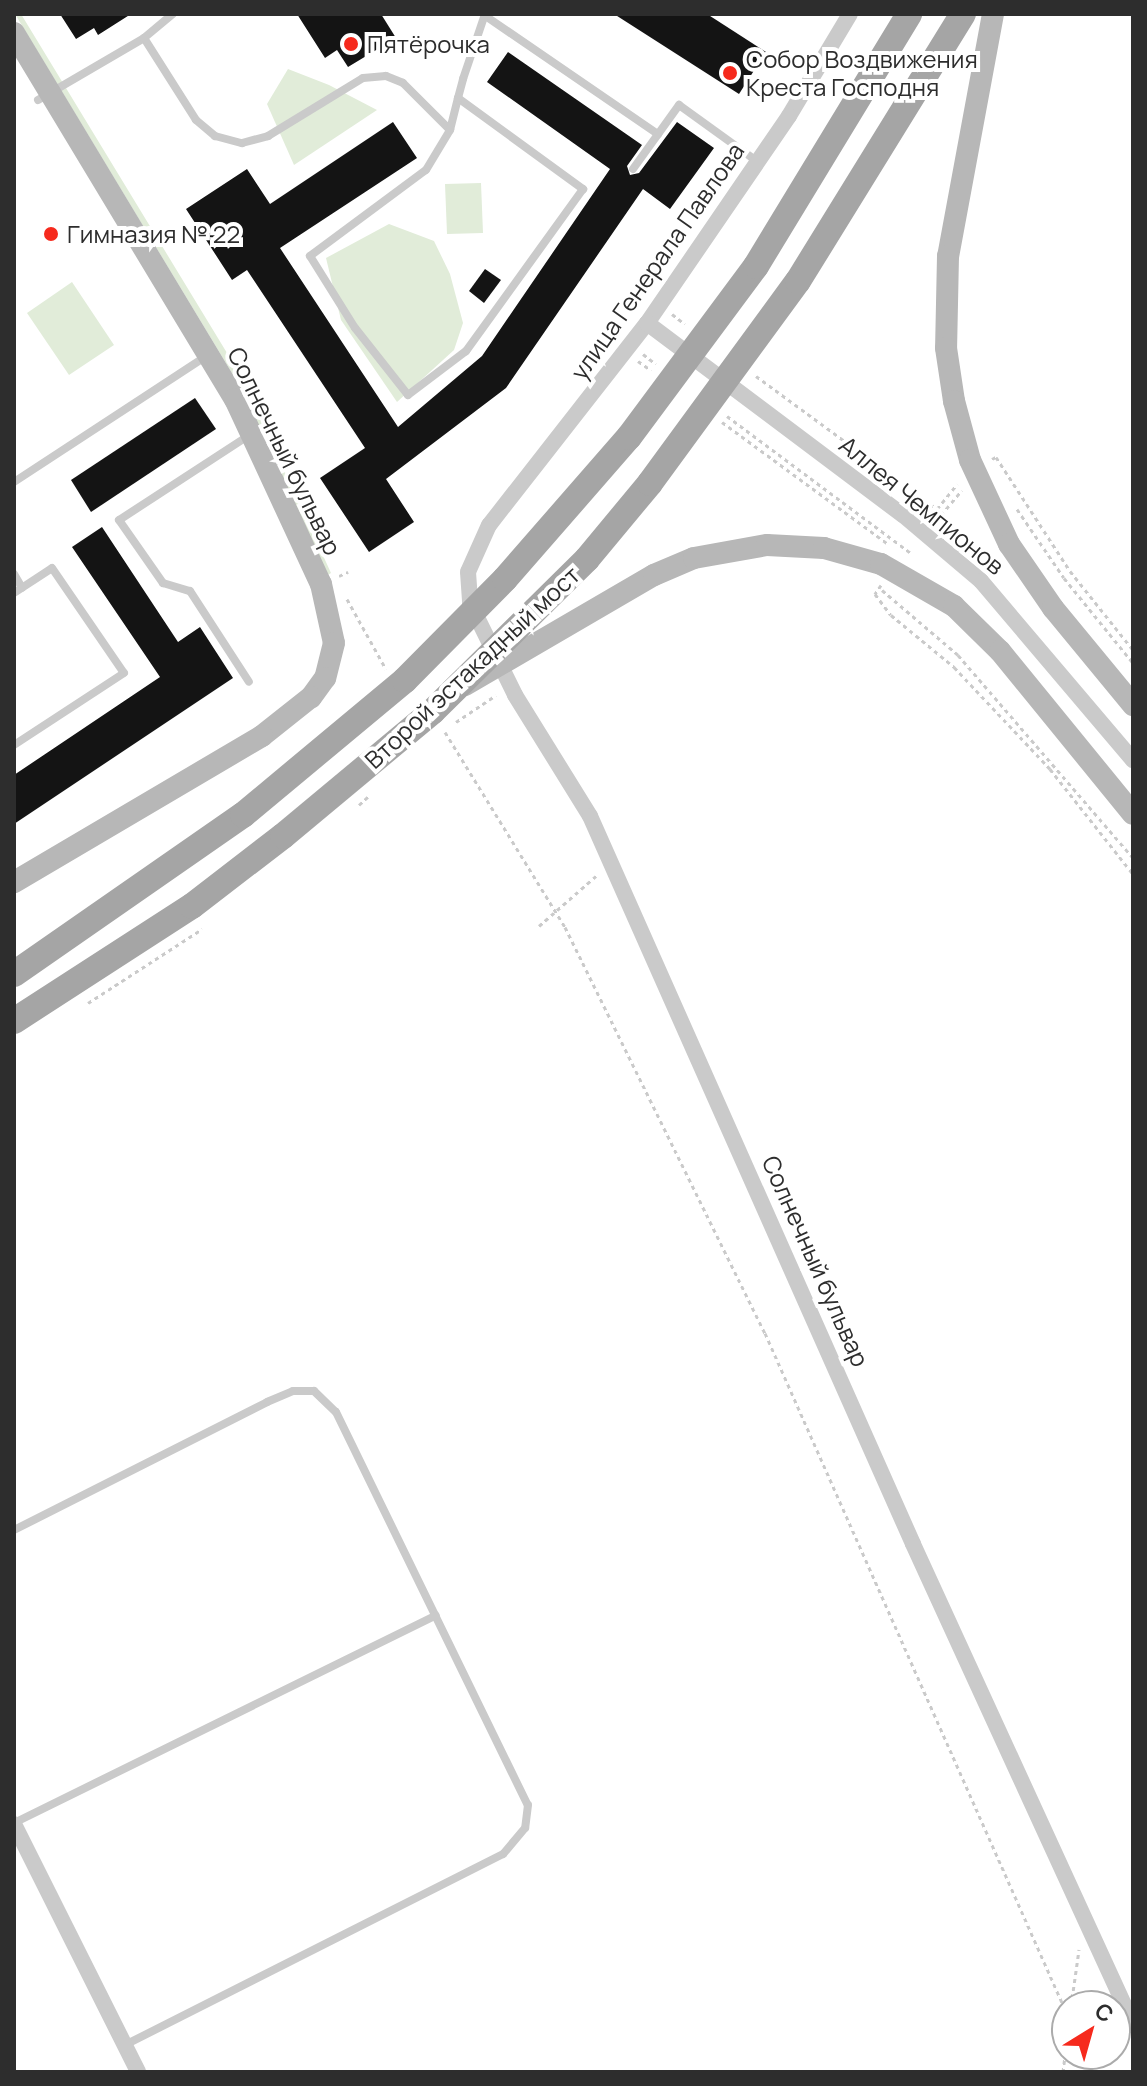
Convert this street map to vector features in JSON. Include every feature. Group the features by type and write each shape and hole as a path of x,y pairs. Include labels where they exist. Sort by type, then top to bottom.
{"main road":[{"name":"Второй эстакадный мост","path":"14,974 243,815 405,680 505,579 629,437 756,266 909,14"},
{"name":"Второй эстакадный мост","path":"14,1021 226,882 450,693 587,559 650,483 798,281 963,14"},
{"path":"993,14 948,256 946,348 954,401 970,460 1009,544 1053,608 1133,705"},
{"name":"Солнечный бульвар","path":"14,33 44,97 209,354 253,435 321,584 333,656 311,697 262,736 14,882"},
{"path":"450,693 675,565 712,553 767,545 824,548 898,572 969,618 1133,814"}],"street":[{"name":"улица Генерала Павлова","path":"489,525 647,323 758,162 850,14"},
{"name":"Аллея Чемпионов","path":"647,323 903,515 981,581 1133,760"},
{"name":"Солнечный бульвар","path":"489,525 468,572 470,603 508,682 590,816 913,1544 1133,2024"},
{"path":"14,1824 138,2072"}],"lane":[{"path":"44,97 144,38 173,14"},
{"path":"458,98 583,189 466,351 408,395 355,328 310,256 426,170 450,130 458,98 484,15 658,134"},
{"path":"144,38 196,120 215,136 242,143 268,136 363,78 386,76 403,83 450,130"},
{"path":"633,169 679,105 758,162"},
{"path":"14,482 209,354"},
{"path":"249,682 190,591 163,583 119,520 253,435"},
{"path":"14,574 18,590 52,568 124,673 14,745"},
{"path":"14,1530 267,1402 293,1391 314,1391 336,1412 528,1805 517,1842 503,1854 125,2045"},
{"path":"14,1824 436,1615"}],"path":[{"path":"672,314 697,333"},
{"path":"643,354 668,373"},
{"path":"638,361 664,379"},
{"path":"748,370 937,509 966,478"},
{"path":"719,410 911,553"},
{"path":"714,416 905,555"},
{"path":"983,455 987,464 996,457 1070,571 1133,650"},
{"path":"890,575 875,594 891,615 954,667 1039,758 1133,874"},
{"path":"876,576 893,583"},
{"path":"1064,578 1133,663"},
{"path":"348,600 389,674"},
{"path":"478,707 503,690"},
{"path":"438,722 556,912 765,1333 1056,1990"},
{"path":"539,926 590,879 614,868"},
{"path":"1073,1990 1084,1914"}],"green space":[{"path":"15,14 21,14 241,376 331,573 326,576 238,383"},
{"path":"288,69 329,85 377,110 294,165 267,104"},
{"path":"481,183 483,233 447,234 445,184"},
{"path":"389,224 434,241 450,274 463,323 454,350 397,402 341,320 326,258"},
{"path":"72,282 114,345 69,375 27,313"}],"building":[{"path":"60,14 131,14 98,35 94,28 76,39"},
{"name":"Пятёрочка","path":"297,14 381,14 396,38 348,67 337,50 325,58"},
{"name":"Собор Воздвижения Креста Господня","path":"614,14 707,14 766,52 739,94"},
{"path":"508,52 642,145 627,166 630,175 639,173 677,122 714,148 670,209 643,189 506,388 386,479 414,522 369,552 320,478 365,448 247,270 232,280 186,209 247,169 270,204 393,122 417,158 280,248 398,427 482,356 610,169 487,82"},
{"path":"485,269 501,280 484,303 469,291"},
{"path":"195,398 216,429 91,512 71,480"},
{"path":"102,527 178,642 200,627 233,678 14,824 14,775 160,677 72,547"}],"place":[{"name":"Пятёрочка","path":"351,44"},
{"name":"Собор Воздвижения Креста Господня","path":"730,73"},
{"name":"Гимназия № 22","path":"51,234"}]}
